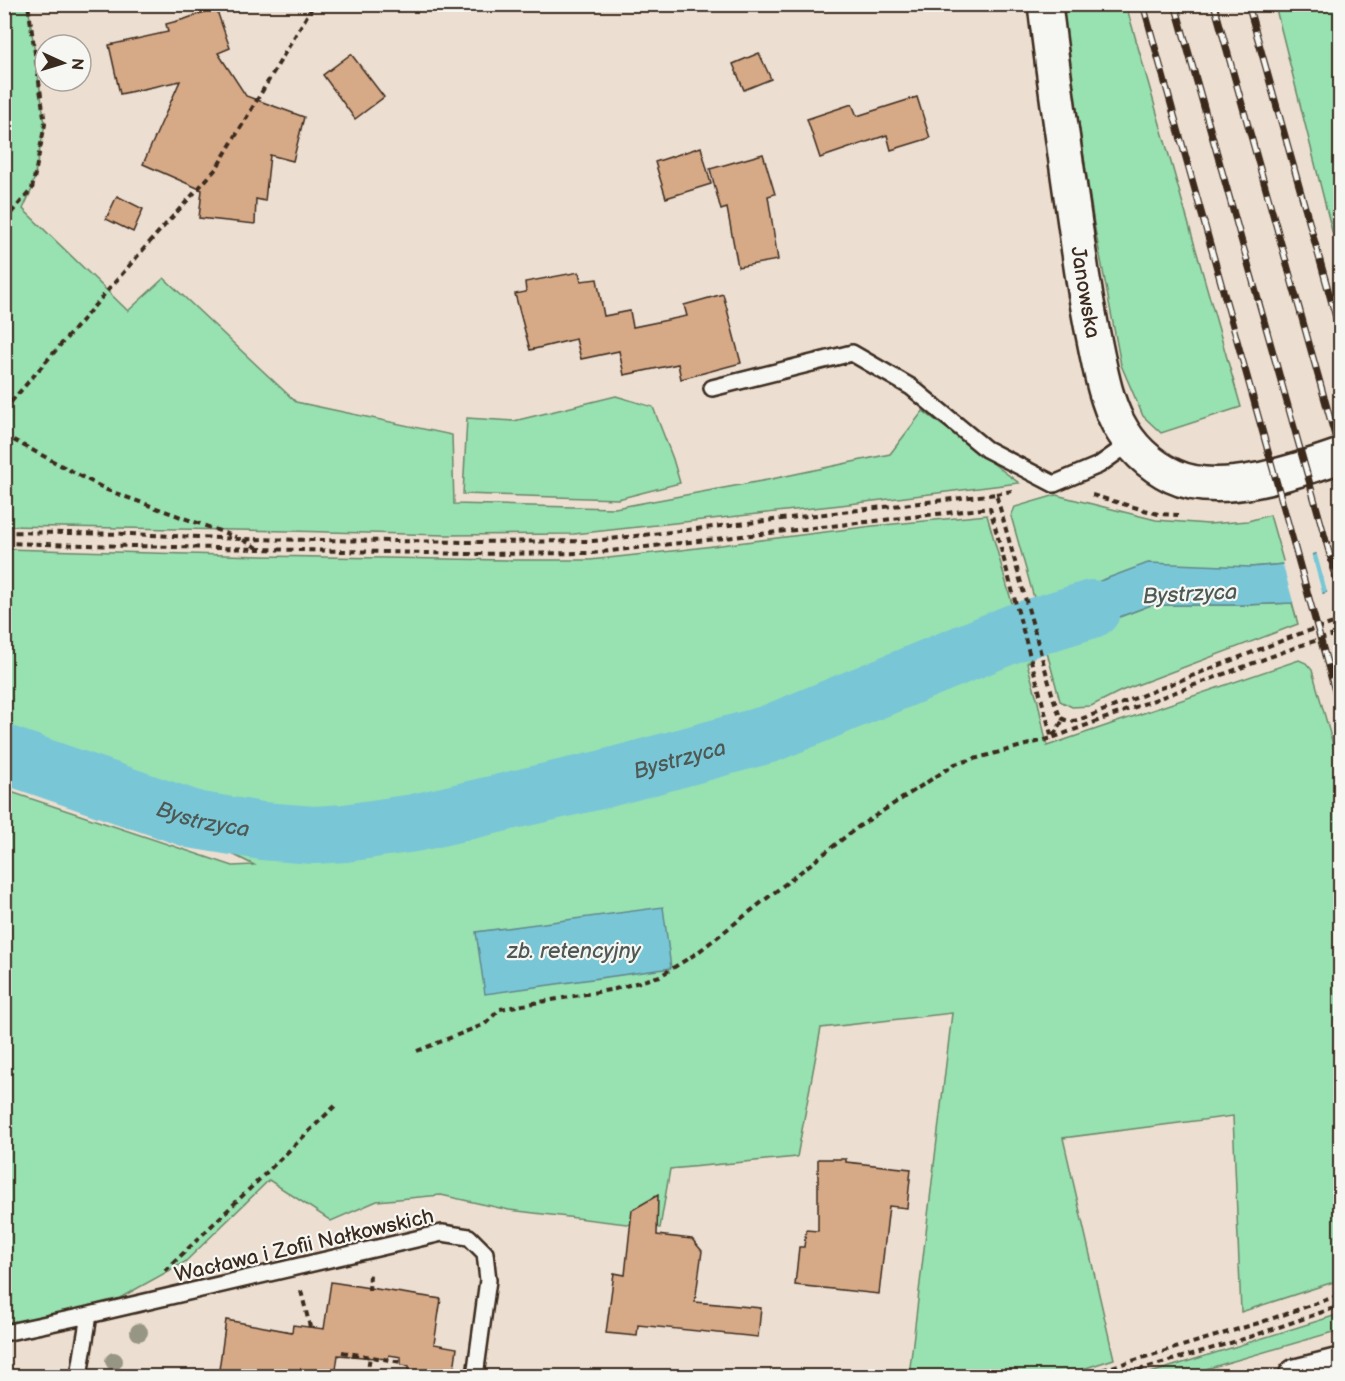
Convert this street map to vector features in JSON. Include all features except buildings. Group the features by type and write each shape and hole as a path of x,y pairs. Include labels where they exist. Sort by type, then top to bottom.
{"street":[{"name":"Janowska","path":"1045,4 1083,282 1093,338 1110,402 1118,423 1131,443 1160,469 1182,480 1202,484 1250,482 1341,456"},
{"path":"1296,1377 1341,1365"}],"lane":[{"path":"712,388 852,353 910,387 986,448 1054,484 1099,465 1131,443"},
{"name":"Wacława i Zofii Nałkowskich","path":"4,1333 442,1233 469,1237 485,1253 488,1280 475,1377"},
{"path":"79,1377 89,1315"}],"path":[{"path":"4,221 32,189 45,124 28,4"},
{"path":"4,410 216,169 314,4"},
{"path":"4,435 107,490 240,539 259,549"},
{"path":"4,532 240,539 593,541 996,494 1058,713 1063,720 1074,721 1299,634 1341,621"},
{"path":"4,543 469,554 592,553 990,508 1052,738"},
{"path":"417,1051 485,1024 500,1008 615,989 660,976 697,953 858,827 955,764 1052,738 1291,649 1341,633"},
{"path":"1052,738 1063,720"},
{"path":"130,1305 336,1105"},
{"path":"294,1267 310,1327"},
{"path":"1082,1377 1262,1322 1341,1295"},
{"path":"1118,1377 1247,1338 1341,1306"},
{"path":"342,1352 401,1362"},
{"path":"367,1377 370,1356"}],"green space":[{"path":"5,4 28,5 33,40 33,93 41,93 45,124 32,189 23,209 128,311 164,278 296,402 452,435 454,504 615,508 767,480 890,454 923,411 1019,483 574,534 445,535 5,526"},
{"path":"1061,5 1126,5 1241,407 1161,433 1143,416 1121,365 1094,224"},
{"path":"1275,5 1340,5 1340,263"},
{"path":"616,396 653,407 680,483 618,499 463,494 467,418 514,421"},
{"path":"1056,495 1156,520 1208,524 1248,521 1270,515 1284,564 1251,567 1045,645 1027,663 1047,746 1299,660 1306,663 1312,670 1340,769 1340,1280 1241,1312 1233,1116 1063,1138 1114,1359 1061,1376 909,1376 952,1013 821,1028 797,1157 670,1169 660,1228 509,1210 441,1195 377,1201 331,1221 269,1180 185,1262 89,1315 5,1333 5,790 233,866 254,865 5,741 5,549 261,556 590,560 873,526 987,515 1015,614 1036,605 1011,516 1015,507"},
{"path":"1292,603 1298,624 1121,691 1091,706 1072,707 1060,701 1045,645 1151,605"},
{"path":"1340,1314 1340,1330 1182,1376 1141,1376"}],"water":[{"path":"1340,546 1340,588 1292,603 1151,605 1045,645 1014,633 1036,605 1148,563 1251,567 1284,564"},
{"name":"zb. retencyjny","path":"663,907 671,968 485,994 476,932"}],"pier":[{"path":"1340,543 1340,591 1328,595 1316,551"},
{"path":"1311,552 1323,596 1294,605 1282,562"},
{"path":"1034,603 1046,647 1021,639 1017,624"}],"waterway":[{"name":"Bystrzyca","path":"4,754 195,820 262,831 314,835 345,833 414,823 604,779 769,734 1014,633 1092,609"}],"railway":[{"path":"1143,4 1340,709"},
{"path":"1175,4 1340,591"},
{"path":"1214,4 1340,454"},
{"path":"1248,4 1340,332"}]}
